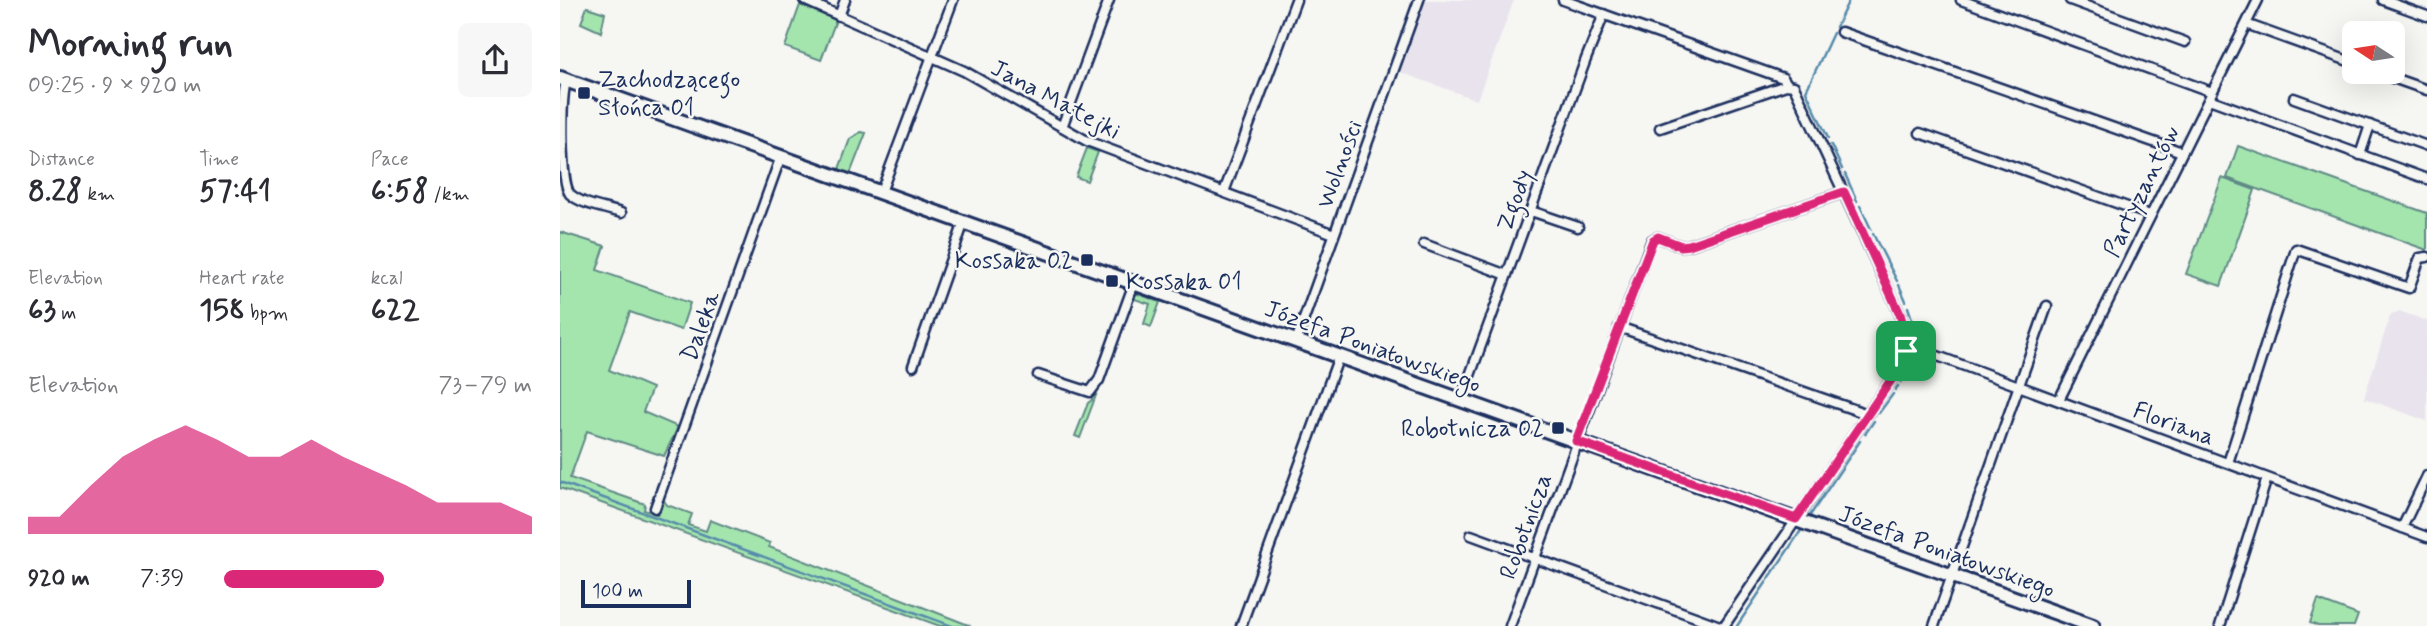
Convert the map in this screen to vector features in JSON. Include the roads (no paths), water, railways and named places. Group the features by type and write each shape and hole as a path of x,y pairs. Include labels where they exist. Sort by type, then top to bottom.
{"street":[{"name":"Jana Matejki","path":"804,0 964,71 1096,145 1334,234"},
{"path":"839,16 845,0"},
{"path":"881,192 953,0"},
{"path":"1062,127 1109,0"},
{"path":"1224,192 1296,0"},
{"name":"Wolności","path":"1296,341 1419,0"},
{"path":"1471,535 1722,626 1900,367 1916,351 1844,192 1790,85 1783,78 1563,0"},
{"path":"1962,0 2427,179"},
{"path":"2070,0 2185,42"},
{"path":"2383,0 2427,16"},
{"name":"Partyzantów","path":"2059,400 2256,1"},
{"name":"Zgody","path":"1461,400 1604,15"},
{"path":"2246,24 2342,59"},
{"path":"1841,32 2182,152"},
{"path":"563,80 562,181 569,193 580,199 621,213"},
{"name":"Józefa Poniatowskiego","path":"563,80 2093,626"},
{"path":"2405,82 2427,90"},
{"path":"1660,128 1790,85"},
{"path":"2294,98 2427,146"},
{"path":"2360,155 2370,125"},
{"path":"1920,133 2150,215"},
{"name":"Daleka","path":"655,508 781,156"},
{"name":"Robotnicza","path":"1510,626 1651,243 1658,237 1681,246 1689,245 1844,192"},
{"path":"1531,211 1578,227"},
{"path":"913,366 964,222"},
{"path":"1424,244 1507,275"},
{"path":"2228,463 2296,249 2409,288 2420,258 2427,257"},
{"path":"1038,375 1090,392 1099,380 1134,283"},
{"path":"1934,626 2047,306"},
{"path":"1619,327 1867,414"},
{"name":"Floriana","path":"1916,351 2059,400 2427,537"},
{"path":"1241,626 1339,356"},
{"path":"2402,528 2427,475"},
{"path":"2220,626 2267,478"}],"waterway":[{"path":"1836,27 1849,0"},
{"path":"1828,138 1806,91 1833,33"},
{"path":"1831,145 1842,169"},
{"path":"1845,174 1857,201"},
{"path":"1860,206 1871,229"},
{"path":"1873,234 1897,281"},
{"path":"1899,285 1906,301"},
{"path":"1901,382 1918,353 1919,346 1908,307"},
{"path":"1895,390 1898,386"},
{"path":"1879,413 1893,394"},
{"path":"1865,434 1874,421"},
{"path":"1809,517 1860,441"},
{"path":"560,482 952,626"},
{"path":"1737,626 1802,529"}],"place":[{"name":"Zachodzącego Słońca 01","path":"584,93"},
{"name":"Kossaka 02","path":"1087,260"},
{"name":"Kossaka 01","path":"1112,281"},
{"name":"Robotnicza 02","path":"1558,428"}]}
